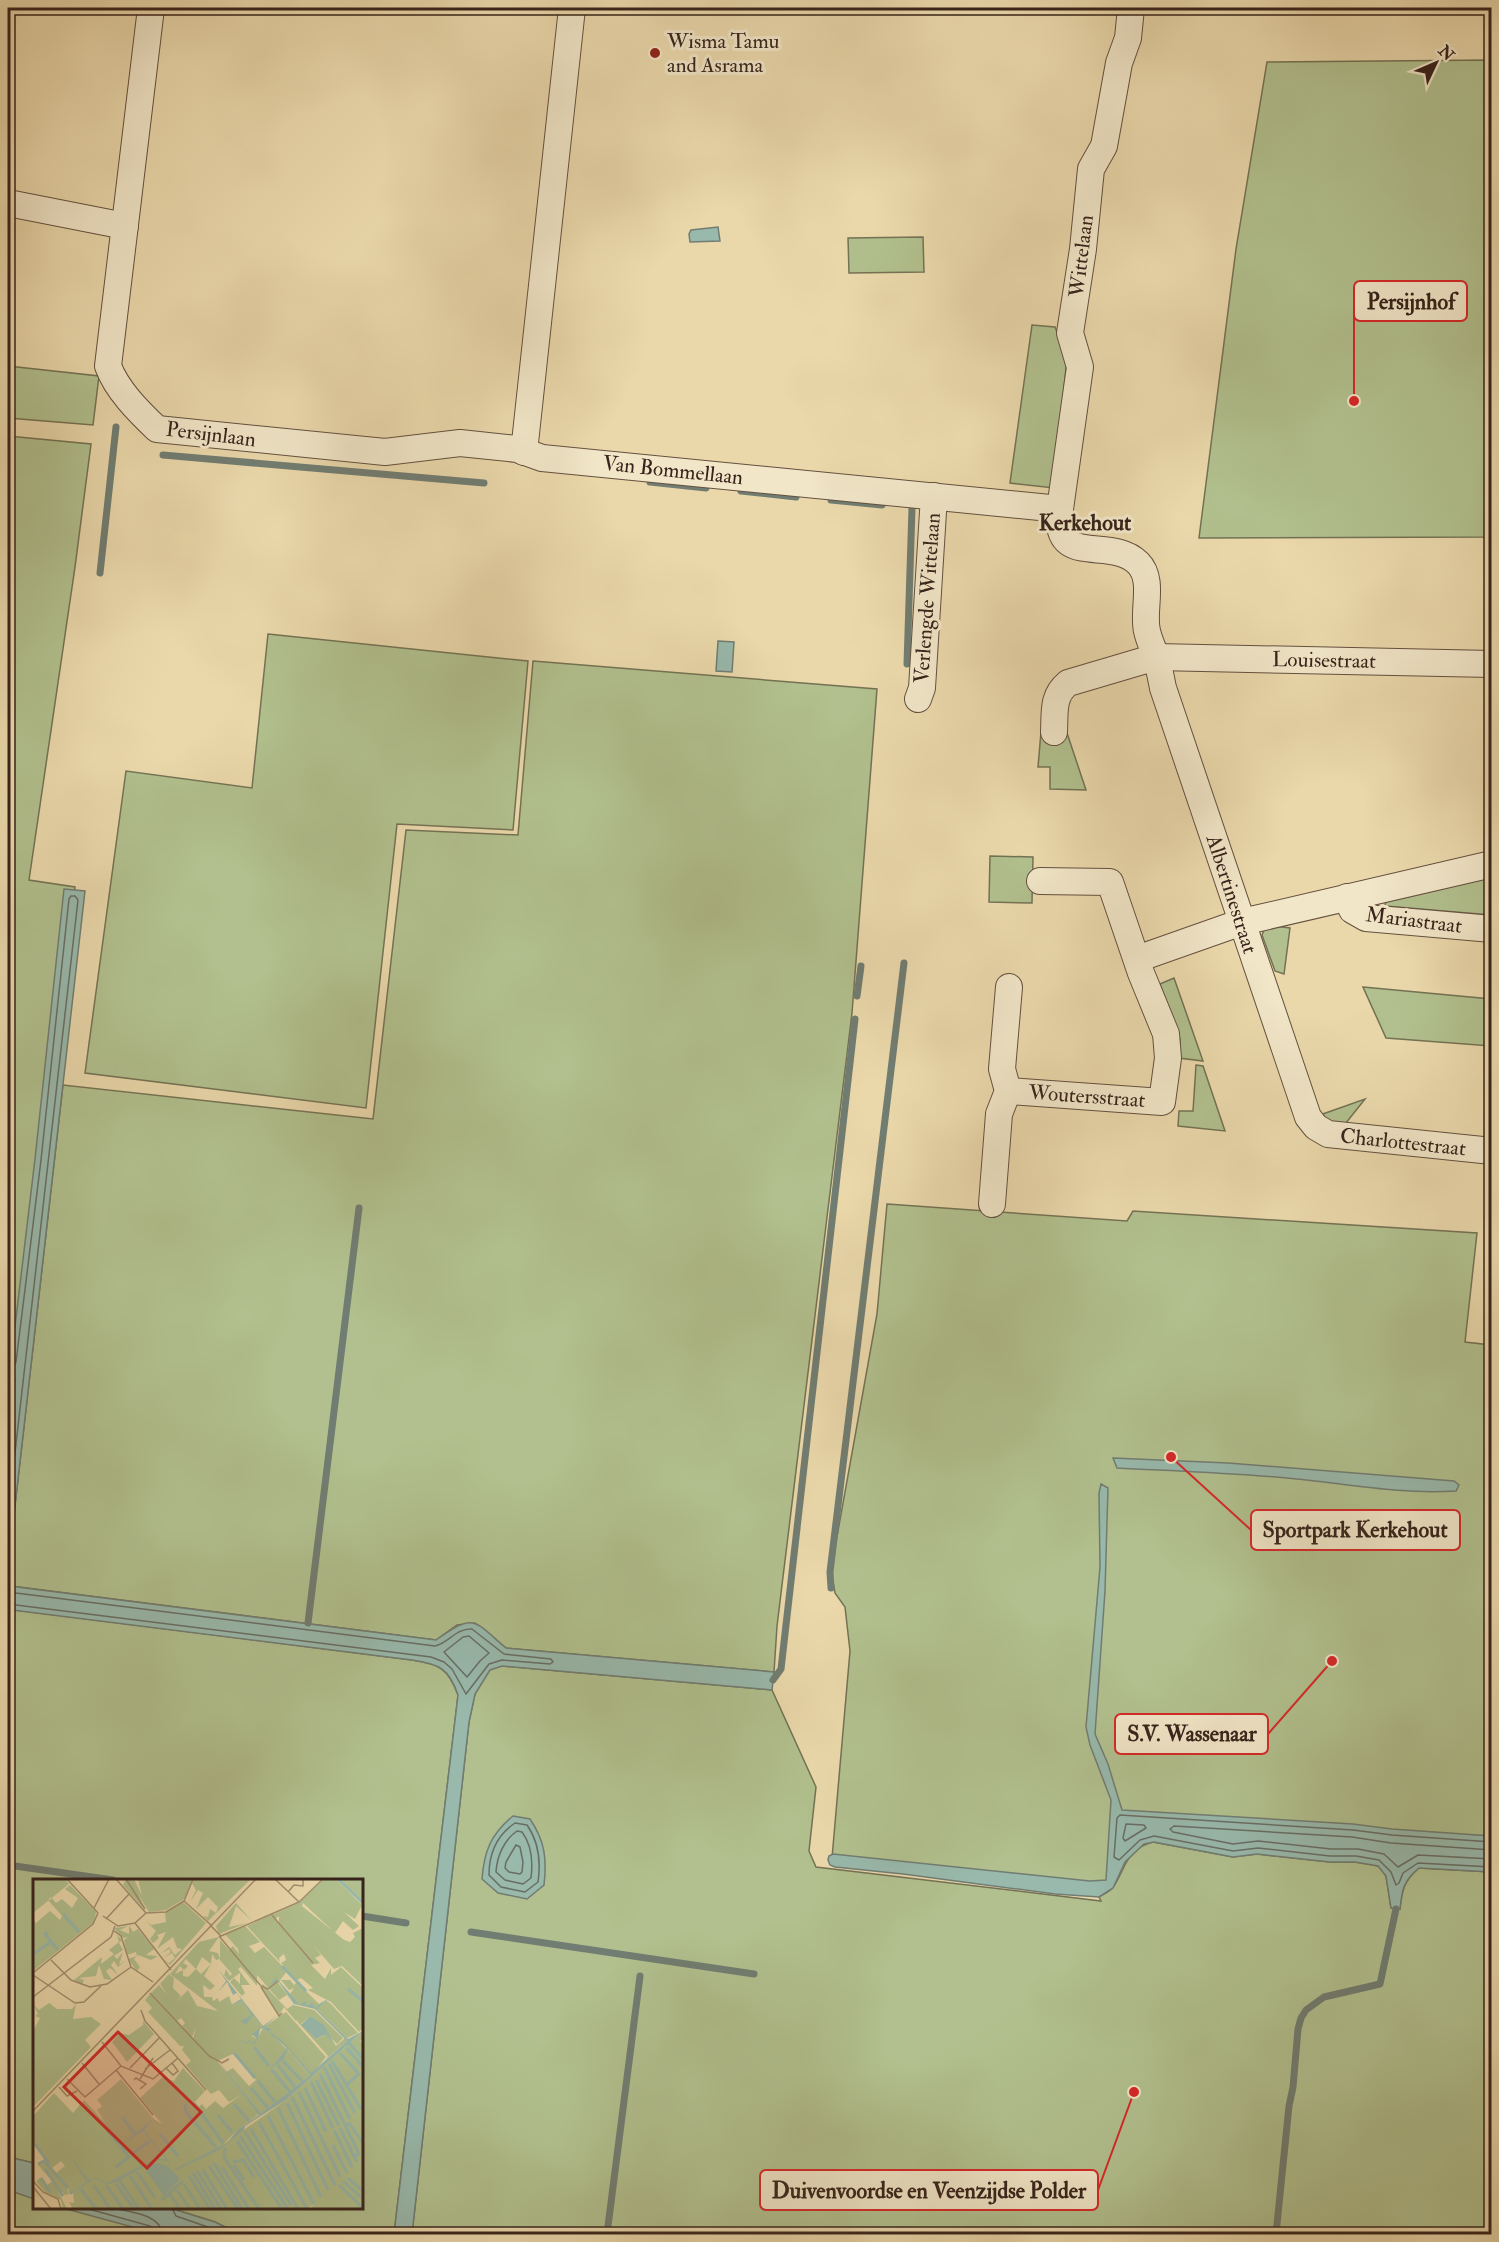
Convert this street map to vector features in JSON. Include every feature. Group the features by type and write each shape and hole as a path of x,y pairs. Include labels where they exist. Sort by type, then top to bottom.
{"street":[{"name":"Persijnlaan","path":"151,8 108,366 113,380 143,416 157,429 385,452 460,443 524,452"},
{"path":"524,452 572,8"},
{"name":"Wittelaan","path":"1060,509 1080,367 1070,333 1083,249 1091,169 1104,146 1119,63 1128,38 1131,8"},
{"path":"8,203 125,226"},
{"name":"Van Bommellaan","path":"524,452 542,458 1060,509"},
{"name":"Verlengde Wittelaan","path":"918,699 922,688 934,496"},
{"path":"1060,509 1058,526 1063,537 1070,544 1081,548 1113,551 1127,556 1138,563 1146,575 1146,630 1156,657"},
{"name":"Louisestraat","path":"1054,732 1056,702 1059,692 1068,683 1156,657 1491,664"},
{"name":"Albertinestraat","path":"1156,657 1163,688 1308,1117 1316,1127"},
{"name":"Mariastraat","path":"1242,922 1491,864"},
{"name":"Woutersstraat","path":"1008,1090 1162,1102 1168,1058 1166,1034 1110,882 1040,881"},
{"name":"Mariastraat","path":"1347,897 1352,910 1366,918 1491,929"},
{"path":"1137,959 1242,922"},
{"name":"Woutersstraat","path":"992,1204 999,1114 1008,1090 1002,1069 1009,987"},
{"name":"Charlottestraat","path":"1316,1127 1328,1134 1491,1151"}],"green space":[{"path":"1491,60 1491,537 1199,538 1236,249 1267,62"},
{"path":"923,237 924,272 849,273 848,238"},
{"path":"1032,325 1055,327 1067,358 1054,488 1010,483"},
{"path":"8,366 99,376 93,425 8,418"},
{"path":"8,436 91,444 29,880 75,887 8,1435"},
{"path":"268,634 528,661 513,830 397,824 366,1108 85,1073 126,771 252,788"},
{"path":"533,661 877,689 852,1013 777,1626 774,1672 506,1648 475,1623 457,1625 436,1640 11,1586 8,1581 8,1567 63,1085 373,1119 406,830 518,835"},
{"path":"1066,730 1086,790 1050,789 1050,767 1038,767 1041,732"},
{"path":"990,856 1033,857 1032,903 989,902"},
{"path":"1491,870 1491,915 1385,906 1387,892"},
{"path":"1275,926 1290,928 1284,974 1275,971 1262,935 1265,928"},
{"path":"1174,978 1203,1061 1179,1058 1180,1039 1160,984"},
{"path":"1363,987 1491,999 1491,1046 1386,1038"},
{"path":"1196,1065 1203,1066 1225,1131 1178,1126 1179,1111 1193,1111"},
{"path":"1365,1099 1342,1128 1320,1115"},
{"path":"887,1204 1127,1221 1133,1211 1477,1233 1465,1342 1491,1345 1491,1854 1135,1828 1112,1884 832,1858 850,1651 845,1607 835,1593 831,1570 877,1314"},
{"path":"8,1609 412,1660 429,1663 446,1673 458,1695 394,2234 239,2234 215,2222 173,2209 363,2209 363,1879 33,1879 33,2163 8,2157"},
{"path":"502,1666 772,1690 816,1787 809,1851 816,1867 1101,1901 1099,1897 1113,1888 1132,1854 1144,1845 1153,1842 1233,1857 1257,1854 1379,1866 1386,1876 1391,1908 1400,1909 1405,1886 1419,1868 1491,1872 1491,2234 412,2234 469,1722 475,1694 490,1669"},
{"path":"8,2181 33,2189 33,2209 95,2209 178,2234 8,2234"}],"water":[{"path":"718,227 720,241 690,242 691,230"},
{"path":"718,641 734,642 732,672 716,671"},
{"path":"64,889 85,891 8,1567 8,1385"},
{"path":"1113,1458 1228,1463 1454,1481 1459,1485 1456,1491 1393,1490 1266,1476 1117,1468"},
{"path":"1101,1484 1108,1488 1105,1591 1095,1734 1108,1764 1122,1810 1353,1824 1491,1836 1491,1872 1419,1868 1404,1886 1400,1909 1391,1908 1386,1876 1378,1866 1257,1854 1233,1857 1154,1842 1144,1844 1125,1862 1113,1888 1099,1897 1055,1894 830,1865 829,1856 833,1854 1090,1881 1106,1880 1111,1800 1090,1745 1086,1727 1100,1567 1099,1493"},
{"path":"8,1581 11,1586 17,1587 436,1640 459,1626 473,1623 506,1648 774,1672 772,1690 502,1666 490,1670 475,1694 469,1722 412,2234 394,2234 458,1695 451,1679 447,1673 436,1666 412,1660 12,1610 8,1609"},
{"path":"513,1816 530,1819 544,1850 544,1885 527,1899 498,1893 482,1879 490,1844 494,1836"},
{"path":"8,2157 33,2163 33,2199 8,2190"},
{"path":"67,2209 173,2209 215,2222 239,2234 158,2234"}],"waterway":[{"path":"100,573 116,427"},
{"path":"163,455 484,483"},
{"path":"650,482 706,488"},
{"path":"741,491 796,497"},
{"path":"831,500 882,505"},
{"path":"907,664 912,508"},
{"path":"831,1588 830,1572 904,963"},
{"path":"857,996 861,966"},
{"path":"773,1680 781,1669 855,1019"},
{"path":"308,1623 359,1208"},
{"path":"8,1865 106,1879"},
{"path":"1276,2234 1289,2106 1301,2018 1306,2010 1324,1997 1380,1984 1396,1909"},
{"path":"363,1916 406,1923"},
{"path":"471,1932 754,1974"},
{"path":"607,2234 640,1976"}],"place":[{"name":"Wisma Tamu and Asrama","path":"655,53"},
{"name":"Persijnhof","path":"1354,401"},
{"name":"Sportpark Kerkehout","path":"1171,1457"},
{"name":"S.V. Wassenaar","path":"1332,1661"},
{"name":"Duivenvoordse en Veenzijdse Polder","path":"1134,2092"}],"district":[{"name":"Kerkehout","path":"1085,522"}]}
